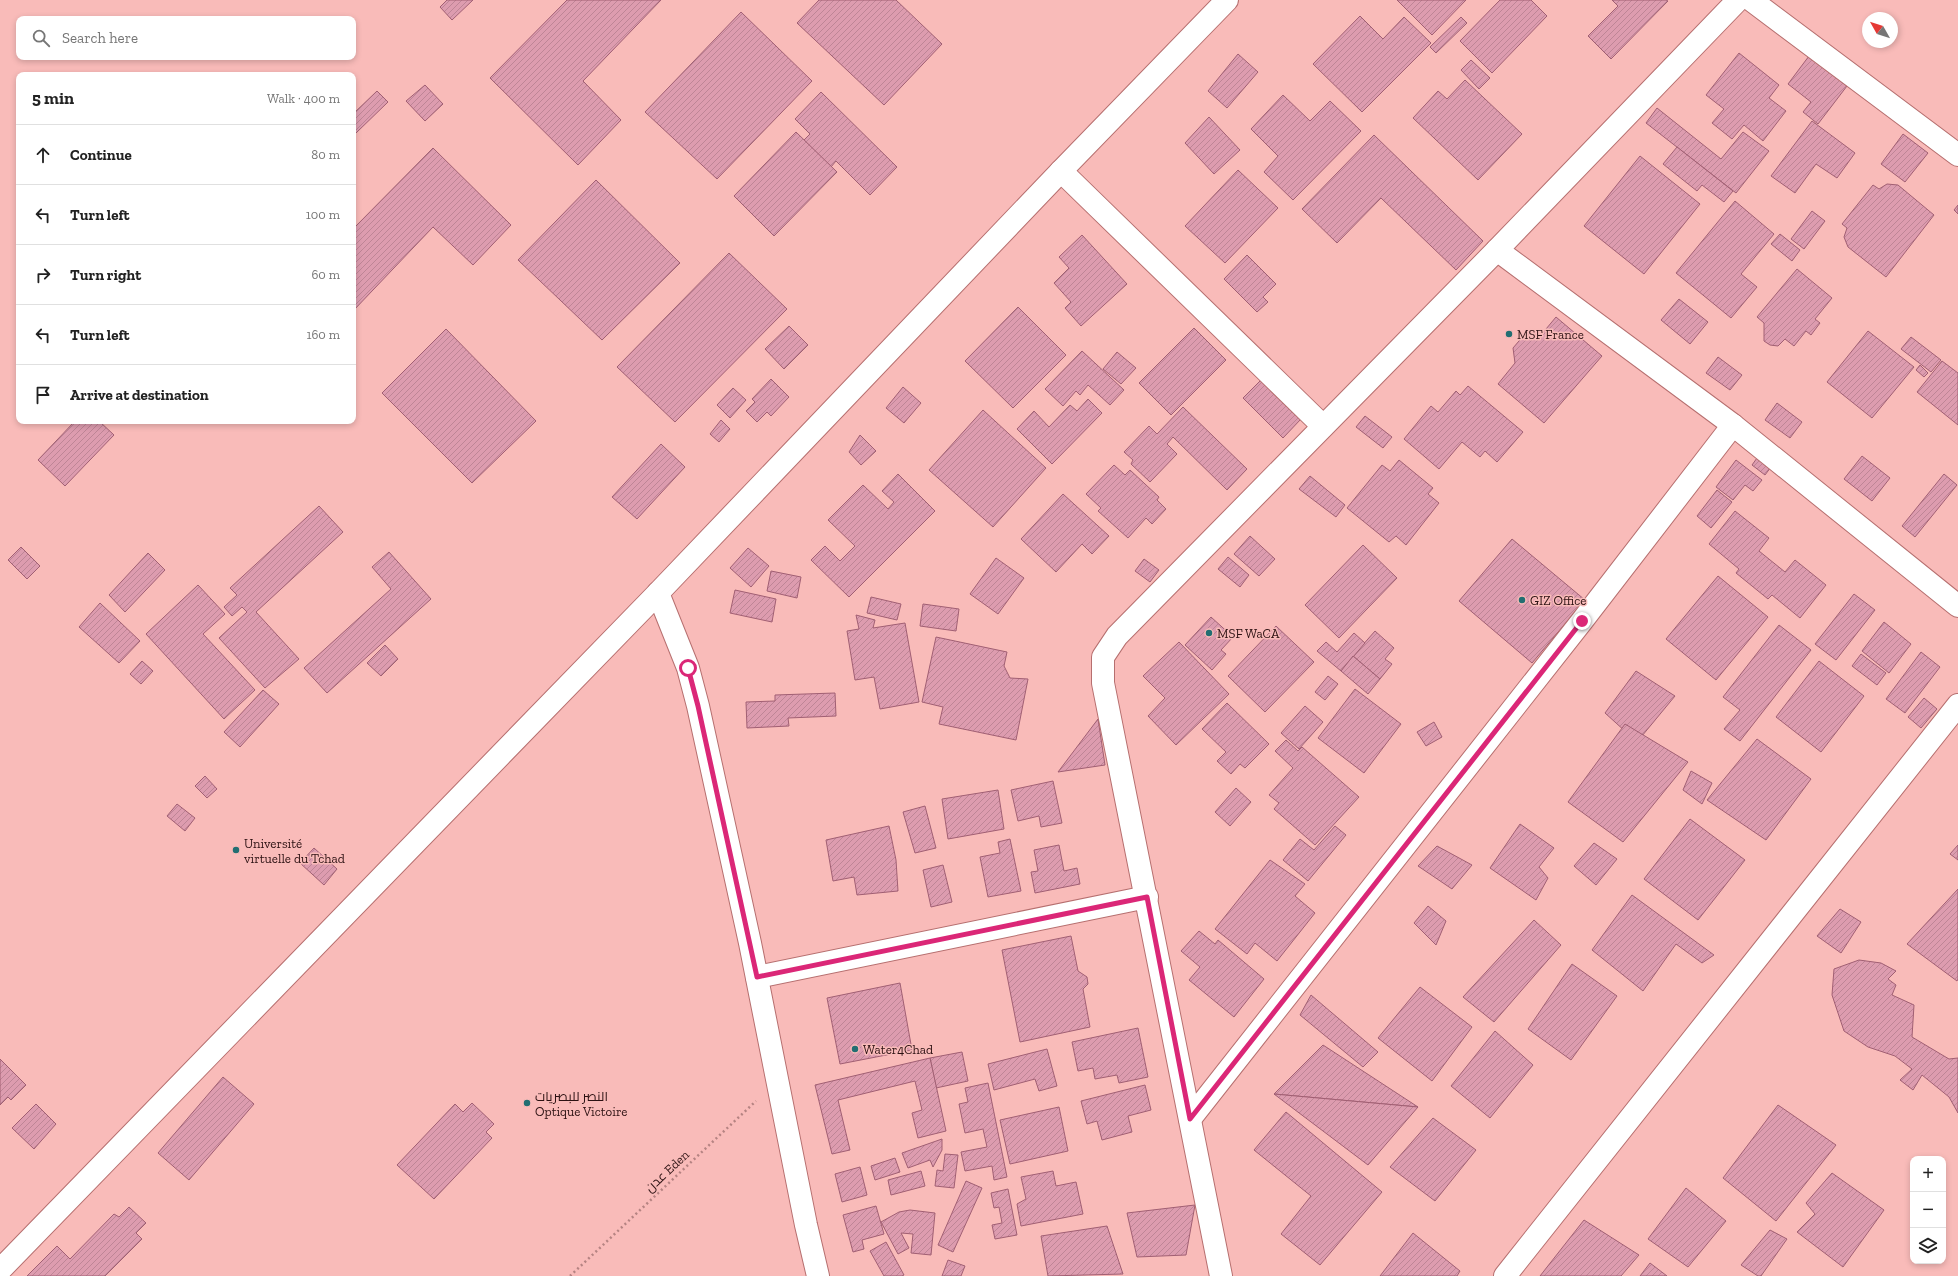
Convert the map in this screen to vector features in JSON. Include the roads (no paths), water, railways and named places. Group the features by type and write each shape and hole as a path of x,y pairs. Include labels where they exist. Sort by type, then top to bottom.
{"street":[{"path":"0,1270 658,592 1227,0"},
{"path":"1221,1276 1147,897 1103,682 1103,657 1117,636 1497,250 1738,0"},
{"path":"1751,0 1958,155"},
{"path":"1061,171 1323,426"},
{"path":"1497,250 1733,425 1958,606"},
{"path":"1190,1119 1582,621 1733,425"},
{"path":"658,592 688,668 698,706 757,977 804,1218 818,1276"},
{"path":"1505,1276 1958,705"},
{"path":"757,977 1147,897"}],"place":[{"name":"MSF France","path":"1509,334"},
{"name":"GIZ Office","path":"1522,600"},
{"name":"MSF WaCA","path":"1209,633"},
{"name":"Université virtuelle du Tchad","path":"236,850"},
{"name":"Water4Chad","path":"855,1049"},
{"name":"النصر للبصريات Optique Victoire","path":"527,1103"}]}
